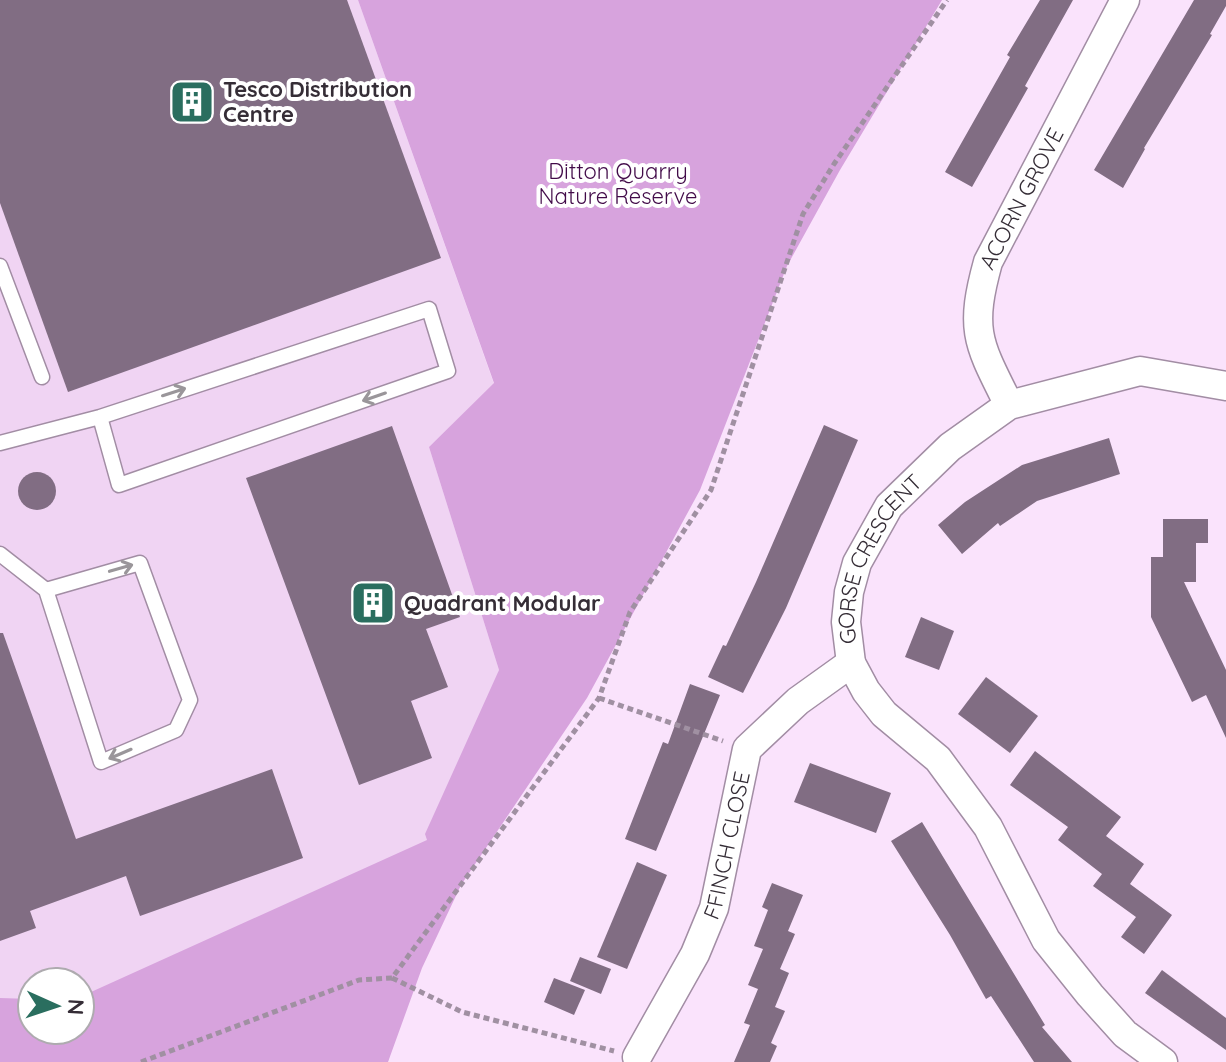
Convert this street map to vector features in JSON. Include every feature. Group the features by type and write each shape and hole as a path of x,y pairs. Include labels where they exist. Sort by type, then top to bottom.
{"street":[{"name":"ACORN GROVE","path":"1009,405 985,357 977,328 978,299 988,262 1125,0"},
{"name":"GORSE CRESCENT","path":"1163,1062 1125,1034 1081,984 1046,940 988,827 938,759 884,714 866,691 851,663 846,622 849,592 857,563 889,506 950,447 1009,405 1140,371 1226,386"},
{"name":"FFINCH CLOSE","path":"637,1057 695,954 714,908 747,749 798,701 851,663"}],"lane":[{"path":"0,266 42,377"},
{"path":"0,443 100,417 429,309 448,371 119,485 100,417"},
{"path":"0,554 46,590 101,762 176,730 190,700 140,563 46,590"}],"path":[{"path":"392,978 599,698 630,612 711,490 803,214 842,151 947,0"},
{"path":"599,698 747,749"},
{"path":"141,1062 359,980 392,978 462,1012 637,1057"}],"shaded area":[{"path":"0,0 358,0 494,384 429,447 499,670 388,1062 0,1062"}],"green space":[{"name":"Ditton Quarry Nature Reserve","path":"358,0 942,0 840,170 787,266 700,490 587,698 461,885 422,968 388,1062 0,1062 0,998 16,998 16,1046 96,1046 96,990 427,840 425,834 499,670 429,447 494,383"}],"building":[{"name":"Tesco Distribution Centre","path":"0,0 347,0 441,258 68,392 0,203"},
{"path":"1040,0 1073,0 972,187 945,172"},
{"path":"1194,0 1226,0 1226,6 1123,188 1094,170"},
{"path":"824,425 858,440 786,608 743,693 708,677 756,582"},
{"path":"392,426 460,617 426,629 448,687 411,701 432,758 359,785 246,478"},
{"path":"1109,438 1120,474 1037,501 1000,526 998,523 962,554 938,525 965,502 1022,465"},
{"path":"37,472 51,477 56,491 51,505 37,510 23,505 18,491 23,477"},
{"path":"1163,519 1208,519 1208,543 1196,543 1196,582 1184,582 1226,670 1226,738 1206,695 1192,702 1151,617 1151,557 1163,557"},
{"path":"921,617 954,631 939,670 905,657"},
{"path":"0,633 3,633 76,839 272,769 303,858 140,916 126,876 30,911 36,928 0,941"},
{"path":"986,677 1038,716 1010,753 958,714"},
{"path":"690,684 720,695 656,851 625,839 663,742 668,744"},
{"path":"1035,751 1121,817 1106,836 1144,864 1130,884 1172,915 1144,954 1121,937 1136,917 1093,886 1102,874 1058,840 1068,827 1010,785"},
{"path":"810,763 891,793 876,833 794,802"},
{"path":"922,822 1045,1025 1042,1027 1072,1062 1034,1062 991,996 986,999 891,841"},
{"path":"637,862 667,875 627,969 597,957"},
{"path":"772,883 803,895 788,931 795,934 780,969 789,973 775,1007 785,1011 771,1043 777,1046 770,1062 734,1062 750,1025 744,1023 758,989 748,985 763,949 754,946 768,910 762,907"},
{"path":"580,957 611,969 601,994 570,981"},
{"path":"1162,970 1226,1018 1226,1050 1145,993"},
{"path":"554,978 585,990 574,1015 544,1002"}],"place":[{"name":"Tesco Distribution Centre","path":"192,102"},
{"name":"Quadrant Modular","path":"373,603"}]}
